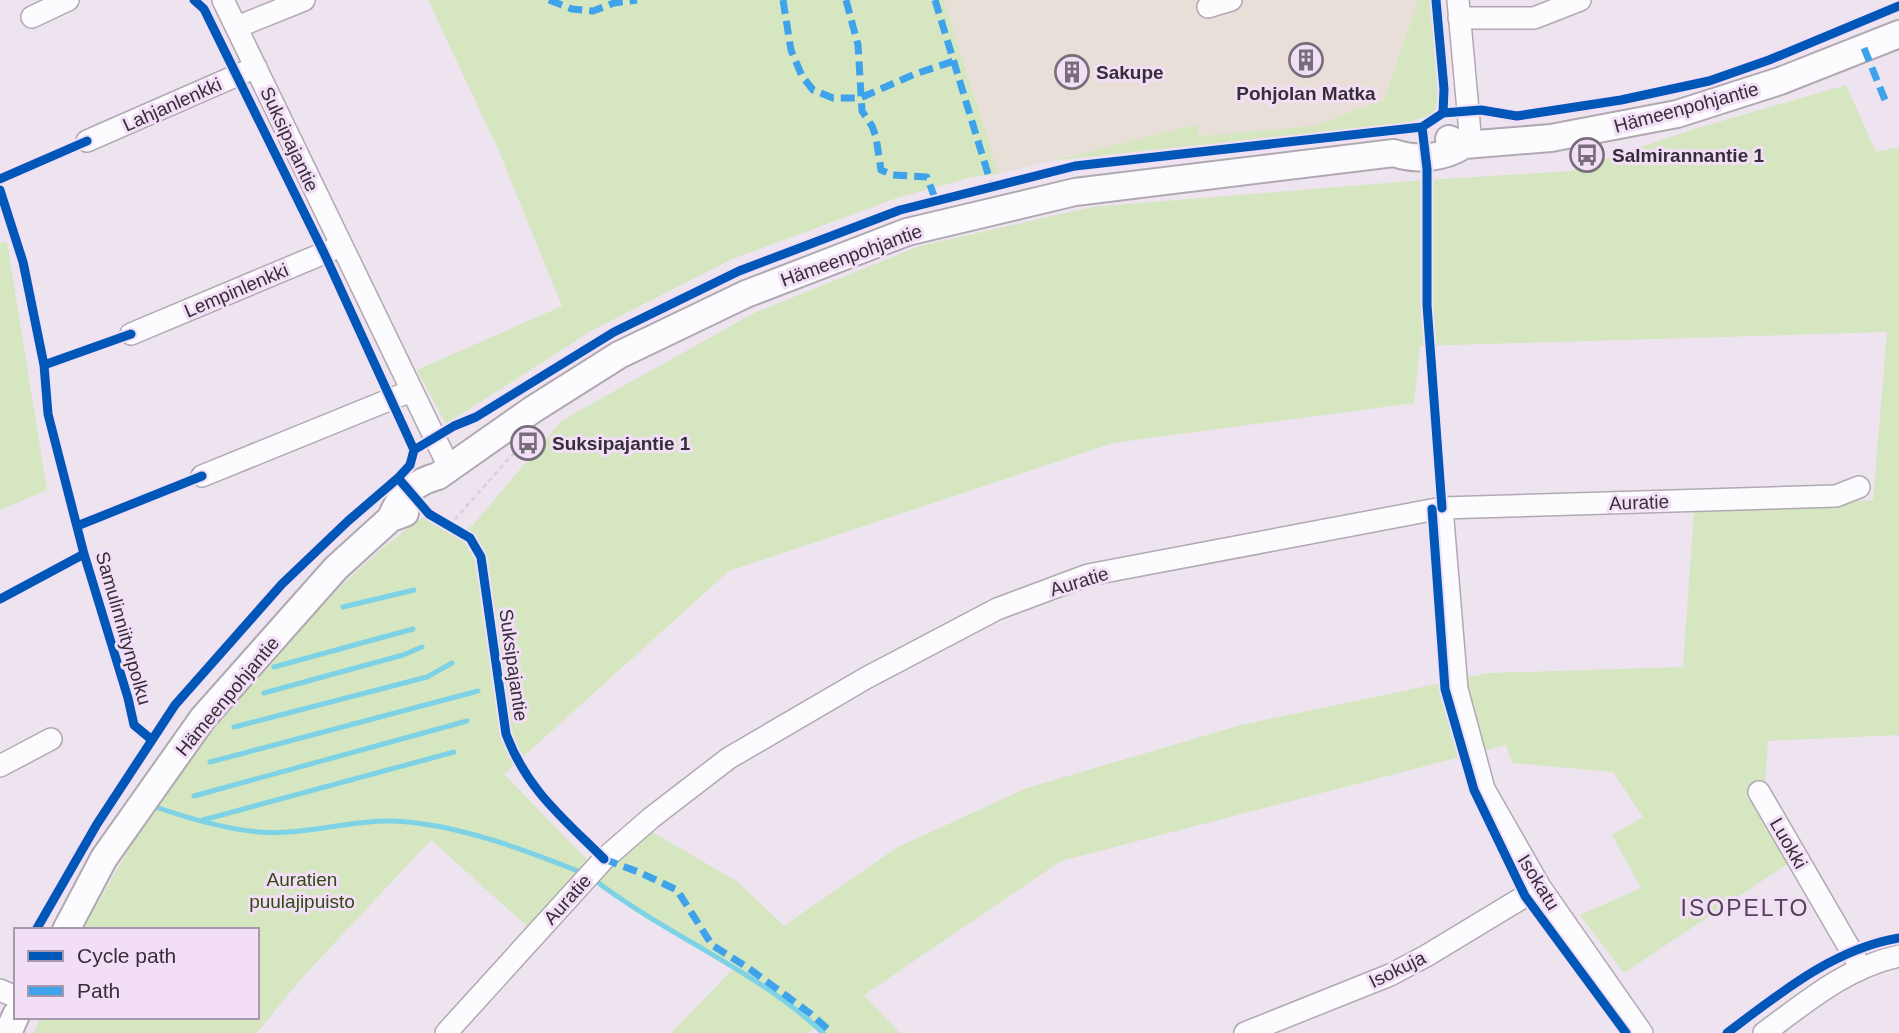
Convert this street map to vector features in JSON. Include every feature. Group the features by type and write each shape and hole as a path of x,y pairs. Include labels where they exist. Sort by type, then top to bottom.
{"main road":[{"name":"Hämeenpohjantie","path":"391,518 397,502 422,480 443,471 532,410 620,355 746,294 907,232 1075,192 1394,153 1409,158 1451,154 1468,145 1551,138 1677,114 1780,81 1899,34"},
{"name":"Hämeenpohjantie","path":"67,928 104,858 203,718 336,568 391,518 407,513 431,491 443,471"}],"street":[{"path":"32,17 68,0"},
{"name":"Suksipajantie","path":"223,0 411,391 443,471"},
{"path":"237,27 304,0"},
{"path":"1208,7 1230,0"},
{"path":"1468,145 1459,9 1534,18 1580,0"},
{"name":"Lahjanlenkki","path":"88,141 256,67"},
{"name":"Lempinlenkki","path":"131,334 341,246"},
{"path":"202,476 411,391"},
{"name":"Auratie","path":"446,1033 604,859 651,818 718,767 866,678 997,609 1088,575 1442,508 1836,496 1859,486"},
{"name":"Isokatu","path":"1442,508 1457,689 1484,789 1540,887 1642,1033"},
{"path":"0,766 51,739"},
{"name":"Luokki","path":"1759,792 1860,968"},
{"name":"Isokuja","path":"1245,1033 1390,975 1426,957 1540,887"},
{"path":"1764,1033 1825,989 1860,968 1899,956"}],"path":[{"path":"449,526 511,456 544,431"},
{"path":"418,502 429,514 460,532"}],"shaded area":[{"path":"944,0 1416,0 1417,3 1384,100 1313,126 1199,136 1196,124 999,174"}],"green space":[{"path":"428,0 944,0 999,174 972,177 894,199 730,260 591,331 446,424 417,370 562,306 498,149"},
{"path":"1416,0 1431,0 1438,99 1435,110 1428,116 1406,123 1051,161 1197,124 1199,136 1313,126 1384,100 1417,4"},
{"name":"Auratien puulajipuisto","path":"1846,85 1876,152 1899,147 1899,735 1768,741 1765,783 1748,793 1792,861 1624,973 1580,915 1641,888 1612,835 1643,817 1613,772 1512,763 1506,745 1061,861 864,995 900,1033 823,1033 817,1027 808,1033 671,1033 733,969 627,904 597,881 642,826 738,882 784,926 896,848 1027,788 1241,725 1488,673 1683,667 1694,510 1873,500 1887,332 1420,346 1414,403 1113,443 729,571 504,774 591,864 530,929 431,840 300,980 257,1033 34,1033 39,1019 259,1019 259,928 83,928 152,809 239,693 344,583 385,546 423,517 453,535 472,526 561,421 754,313 920,246 1092,207 1570,171 1694,129"},
{"path":"7,242 47,490 0,510 0,243"}],"waterway":[{"path":"343,607 414,590"},
{"path":"274,667 413,629"},
{"path":"264,693 403,655 422,647"},
{"path":"234,727 427,677 452,663"},
{"path":"210,762 478,691"},
{"path":"194,796 467,721"},
{"path":"203,820 454,752"},
{"path":"150,805 203,822 259,832 292,832 375,821 416,823 489,839 583,873"},
{"path":"592,878 649,917 770,990 823,1033"}],"marked path":[{"path":"549,0 572,9 593,11 614,3 637,0"},
{"path":"783,0 791,50 802,76 813,90 833,98 860,98 915,74 954,61"},
{"path":"846,0 858,45 862,111 876,137 881,170 893,175 927,177 936,201"},
{"path":"935,0 992,187"},
{"path":"1864,48 1885,100"},
{"path":"604,859 677,890 712,945 747,967 811,1014 832,1033"}],"cycle path":[{"path":"194,0 204,9 324,253 414,450"},
{"path":"1436,0 1444,89 1443,113"},
{"path":"37,928 97,824 175,705 282,584 398,478 410,465 414,450 454,426 476,417 614,332 739,271 900,210 1075,166 1422,127 1443,113 1481,110 1517,116 1621,100 1709,81 1769,60 1899,6"},
{"path":"1422,127 1427,169 1427,305 1442,508"},
{"path":"0,179 87,141"},
{"name":"Samulinniitynpolku","path":"0,190 23,262 44,365 48,414 84,554 134,725 152,740"},
{"path":"44,365 131,334"},
{"path":"77,526 202,476"},
{"path":"398,478 429,514 470,538 481,557 506,734 535,787 604,859"},
{"path":"1432,509 1445,689 1474,790 1525,896 1626,1033"},
{"name":"Samulinniitynpolku","path":"0,599 84,554"},
{"path":"1727,1033 1787,989 1829,963 1852,952 1899,938"}],"place":[{"name":"Pohjolan Matka","path":"1306,60"},
{"name":"Sakupe","path":"1072,72"},
{"name":"Salmirannantie 1","path":"1587,155"},
{"name":"Suksipajantie 1","path":"528,443"}],"district":[{"name":"ISOPELTO","path":"1745,908"}]}
